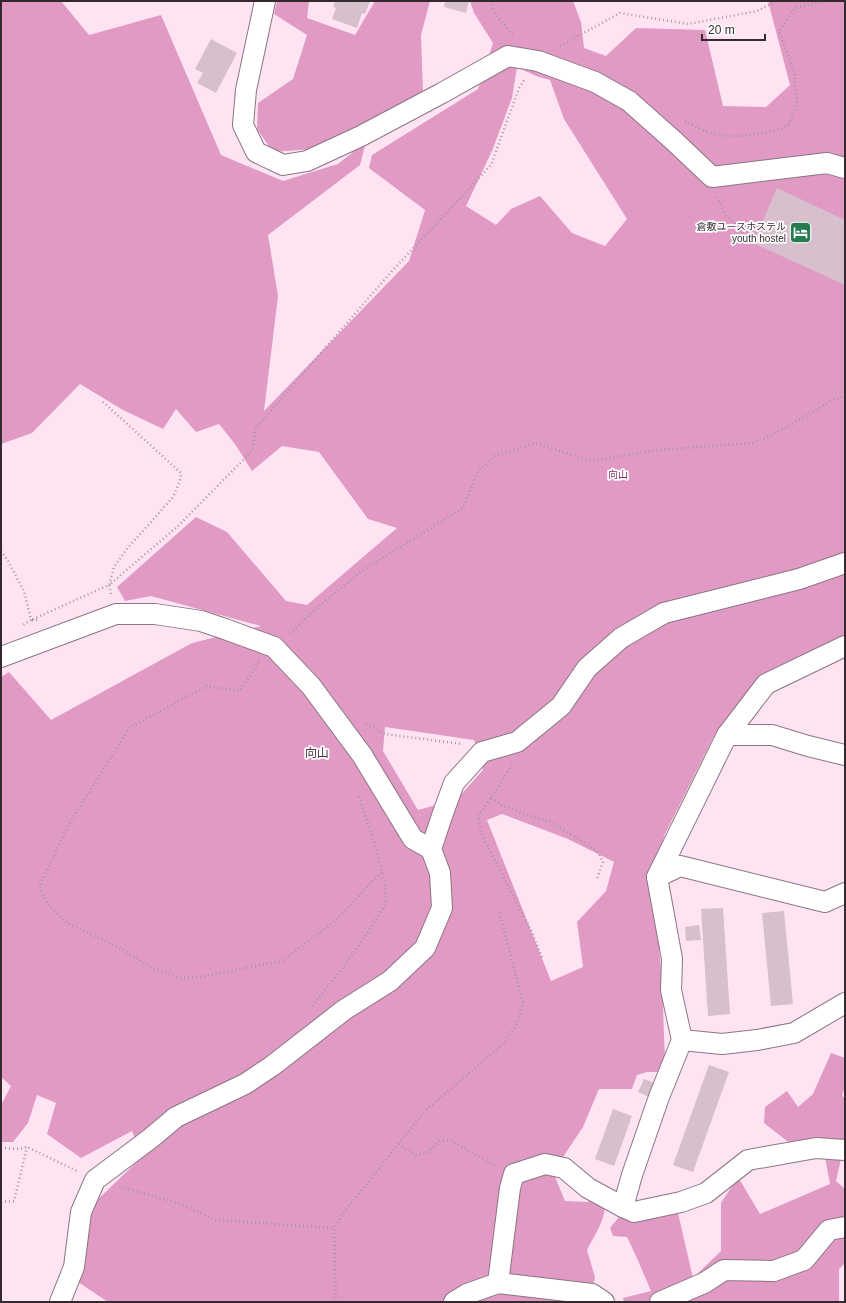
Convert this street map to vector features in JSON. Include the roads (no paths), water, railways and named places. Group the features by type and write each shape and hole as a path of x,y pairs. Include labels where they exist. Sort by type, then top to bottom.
{"street":[{"path":"265,1 246,90 243,125 256,152 283,165 307,161 361,136 508,56 538,61 595,82 629,101 712,177 827,162 845,168"},
{"path":"60,1302 74,1267 81,1212 95,1180 151,1138 176,1117 245,1084 272,1066 344,1010 390,981 425,948 442,908 440,873 432,849 454,783 482,752 518,742 561,706 587,668 621,638 664,613 799,579 845,563"},
{"path":"1,657 116,614 156,614 201,622 225,629 274,648 311,686 362,755 412,839 432,849"},
{"path":"623,1207 659,1097 682,1040 671,990 672,959 657,877 727,735 766,684 845,646"},
{"path":"727,735 772,735 845,755"},
{"path":"657,877 680,866 826,902 845,893"},
{"path":"682,1040 722,1044 757,1040 794,1033 845,1003"},
{"path":"498,1283 510,1188 514,1174 545,1164 564,1168 588,1188 634,1212 681,1202 706,1193 748,1160 816,1148 845,1150"},
{"path":"660,1302 704,1283 724,1270 774,1271 804,1260 829,1230 845,1227"},
{"path":"454,1302 467,1294 498,1283 592,1294 604,1302"}],"place":[{"name":"倉敷ユースホステル youth hostel","path":"801,232"}],"district":[{"name":"向山","path":"317,753"}]}
